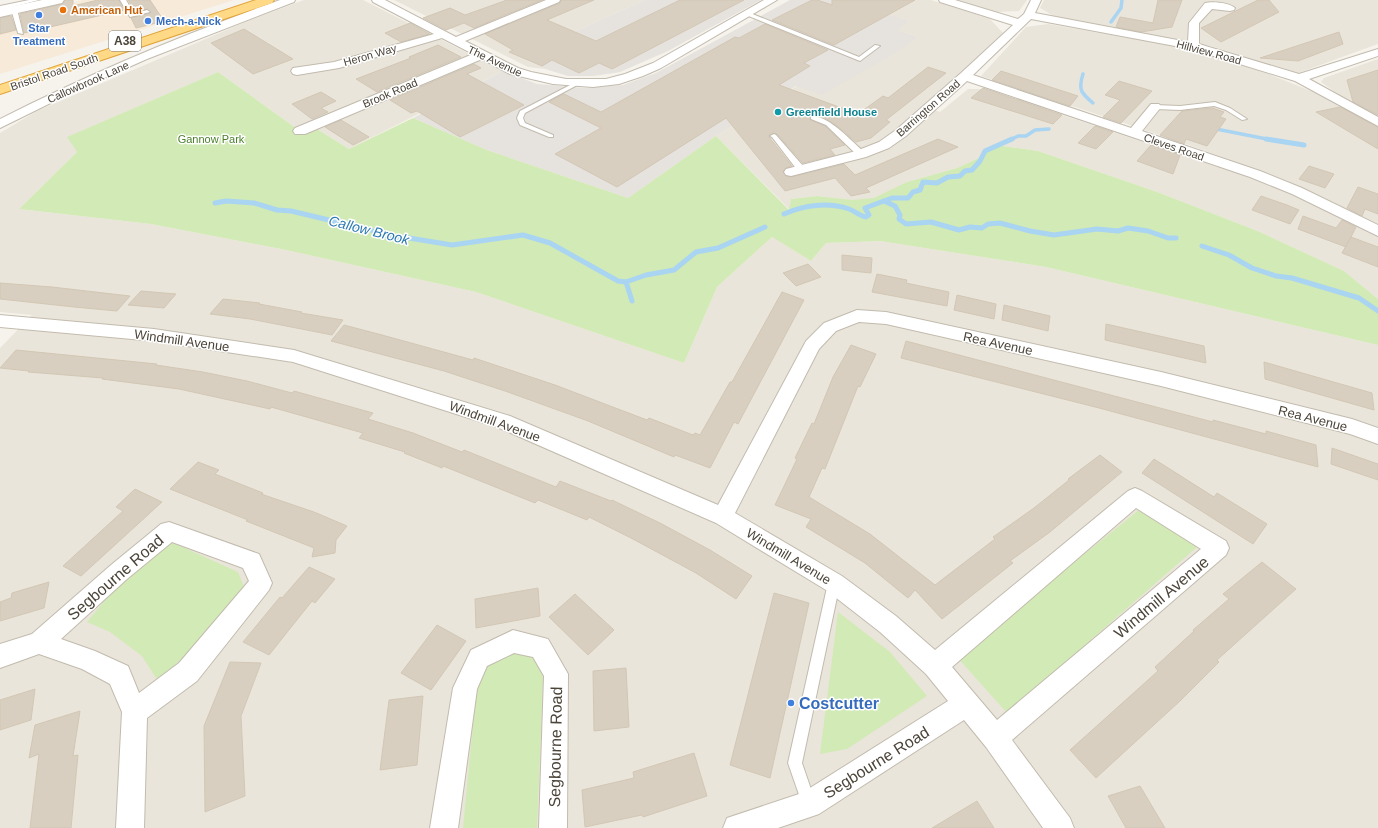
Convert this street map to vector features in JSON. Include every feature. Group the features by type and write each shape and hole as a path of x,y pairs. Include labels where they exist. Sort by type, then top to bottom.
{"highway":[{"name":"Bristol Road South","path":"0,82 250,0"},
{"name":"Bristol Road South","path":"0,91 268,0"}],"street":[{"path":"0,13 55,0"},
{"name":"Callowbrook Lane","path":"0,124 52,96 225,24 290,0"},
{"name":"The Avenue","path":"376,0 455,42 514,71 535,78 578,83 618,80 650,70 772,0"},
{"path":"455,42 555,0"},
{"path":"944,0 1019,23"},
{"name":"Barrington Road","path":"796,170 861,154 884,144 901,133 965,76 1029,15 1036,0"},
{"path":"1193,46 1194,23 1209,5 1230,8"},
{"name":"Hillview Road","path":"1029,15 1193,46 1299,78 1378,122"},
{"name":"Heron Way","path":"298,71 335,65 442,35"},
{"path":"1299,78 1378,52"},
{"name":"Brook Road","path":"300,131 481,55"},
{"name":"Cleves Road","path":"965,76 1255,174 1297,191 1378,231"},
{"path":"1134,133 1155,107"},
{"name":"Rea Avenue","path":"724,517 812,345 830,327 857,316 886,318 1161,379 1352,427 1378,436"},
{"name":"Windmill Avenue","path":"2,324 154,335 294,356 503,421 724,517 834,583 888,624 935,666 995,738 1060,828"},
{"name":"Windmill Avenue","path":"935,666 1135,497 1218,548 995,738"},
{"name":"Segbourne Road","path":"0,656 39,642 119,572 169,531 251,561 261,583 188,672 135,712"},
{"name":"Segbourne Road","path":"444,828 465,688 479,658 512,641 540,646 556,674 553,828"},
{"path":"39,642 87,659 119,675 135,712 130,828"},
{"name":"Segbourne Road","path":"737,828 809,804 967,704"}],"lane":[{"path":"0,8 36,0"},
{"path":"123,0 132,16 147,12"},
{"path":"14,10 21,34"},
{"path":"748,14 860,59 877,46"},
{"path":"551,136 522,124 520,118 522,112 578,83"},
{"path":"1155,107 1180,108 1215,104 1228,109 1244,119"},
{"path":"813,118 828,124 861,154"},
{"path":"774,136 796,170"},
{"path":"809,804 795,763 834,583"}],"shaded area":[{"path":"83,0 234,0 0,74 0,19"},
{"path":"304,0 363,0 503,71 349,149 312,126 300,131 218,72 68,137 77,152 19,209 151,224 286,250 476,292 684,363 717,287 772,237 811,261 826,243 880,241 1046,267 1378,345 1378,828 0,828 0,348 32,315 0,312 0,133 37,111 250,20"},
{"path":"394,0 645,0 565,36 553,47 526,60 545,69 528,67"},
{"path":"645,0 761,0 668,51 620,72 594,76 568,76 545,69 526,60 553,47 565,36"},
{"path":"790,0 842,0 909,21 897,30 918,37 900,50 822,95 796,86 716,136 628,198 487,150 413,118 503,71 537,84 585,88 623,85 656,73"},
{"path":"842,0 931,0 990,19 1003,33 925,107 940,112 968,89 985,89 1217,167 1230,160 1178,141 981,76 1026,27 1048,24 1193,49 1271,75 1316,93 1335,92 1321,82 1324,78 1378,59 1378,299 1344,271 1260,232 1160,193 1038,151 996,145 981,157 957,168 907,182 870,203 817,196 791,199 790,210 716,136 797,86 918,37 896,30 908,21"},
{"path":"958,0 1027,0 1019,11 996,12"},
{"path":"1044,0 1378,0 1378,44 1298,73 1211,46 1057,18 1040,8"}],"green space":[{"name":"Gannow Park","path":"218,72 300,131 312,126 349,149 413,118 487,150 628,198 716,136 789,210 791,199 817,196 852,200 874,198 907,182 957,168 981,157 996,145 1038,151 1160,193 1260,232 1344,271 1378,299 1378,345 1046,267 880,241 826,243 811,261 772,237 717,287 684,363 476,292 286,250 151,224 19,209 77,152 67,137"},
{"path":"1139,510 1197,547 1007,713 957,657"},
{"path":"167,540 238,572 244,587 196,645 158,681 142,656 110,632 87,622 126,575"},
{"path":"838,612 890,652 927,696 847,749 820,754"},
{"path":"528,650 541,663 543,680 537,828 463,828 475,704 483,664 503,653"}],"building":[{"path":"65,0 73,0 73,6 98,0 119,0 124,10 24,33 20,14 62,4"},
{"path":"128,0 150,0 164,21 136,28 131,18 151,12 147,9 135,12"},
{"path":"507,0 542,0 474,28 464,23 446,30 423,18 450,8 465,15"},
{"path":"561,0 594,0 547,20 596,41 680,0 744,0 612,69 599,63 579,73 552,60 542,66 509,52 513,50 485,34 560,3"},
{"path":"812,0 817,0 832,5 832,0 915,0 834,45 772,20"},
{"path":"1158,0 1182,0 1172,27 1141,32 1116,27 1120,17 1153,23"},
{"path":"1258,0 1269,0 1279,12 1221,42 1201,28"},
{"path":"11,16 16,30 0,34 0,18"},
{"path":"410,23 430,34 401,42 385,33"},
{"path":"765,24 828,50 804,63 810,66 779,85 858,114 883,96 888,98 928,67 946,73 886,120 890,122 871,138 856,142 840,128 825,118 810,116 810,120 825,126 845,145 830,149 835,155 803,163 777,134 773,133 769,135 792,166 783,171 786,176 791,177 844,164 855,175 938,139 958,147 866,188 870,192 851,196 835,178 785,191 726,118 617,187 555,154 601,128 549,102 564,94 601,112 735,37 739,38"},
{"path":"244,29 293,59 253,74 211,43"},
{"path":"1339,32 1343,44 1298,61 1260,58"},
{"path":"438,45 461,57 377,92 356,79 411,58 409,57"},
{"path":"474,64 481,68 467,74 524,105 460,137 417,111 411,113 390,100"},
{"path":"1378,70 1378,115 1353,102 1347,80"},
{"path":"1001,71 1078,96 1070,106 992,80"},
{"path":"1119,81 1152,91 1121,123 1103,117 1120,100 1105,95"},
{"path":"983,88 1062,115 1053,124 971,98"},
{"path":"321,92 336,101 321,108 328,112 312,119 292,104"},
{"path":"1340,107 1378,127 1378,149 1316,112"},
{"path":"1212,108 1224,112 1220,117 1226,119 1207,146 1186,139 1184,144 1160,135 1182,111"},
{"path":"341,120 369,137 353,145 325,127"},
{"path":"1095,126 1113,132 1096,149 1078,143"},
{"path":"1151,145 1180,155 1173,174 1137,161"},
{"path":"1309,166 1334,174 1325,188 1299,179"},
{"path":"1358,187 1378,194 1378,214 1365,209 1362,216 1347,208"},
{"path":"1261,196 1299,210 1290,224 1252,210"},
{"path":"1303,216 1336,228 1342,220 1356,227 1346,247 1298,229"},
{"path":"1351,237 1378,247 1378,267 1342,253"},
{"path":"842,255 872,258 871,273 842,270"},
{"path":"808,264 821,277 796,286 783,273"},
{"path":"877,274 907,280 906,283 949,292 947,306 872,292"},
{"path":"0,283 130,296 117,311 74,307 0,299"},
{"path":"141,291 176,294 164,308 128,305"},
{"path":"782,292 804,300 738,424 734,422 710,468 675,455 674,457 588,421 505,391 444,371 331,341 344,325 473,360 474,358 555,385 647,420 649,418 693,435 695,433 700,435 730,382 732,382"},
{"path":"957,295 996,304 994,319 954,310"},
{"path":"223,299 260,303 259,304 302,312 301,313 343,320 332,335 250,319 210,314"},
{"path":"1004,305 1050,316 1048,331 1002,320"},
{"path":"1106,324 1204,346 1206,363 1105,340"},
{"path":"906,341 1213,422 1213,420 1266,434 1266,431 1316,445 1318,467 1099,408 901,358"},
{"path":"851,345 876,354 860,387 858,386 825,469 822,468 809,497 870,534 935,585 995,539 993,537 1034,508 1069,480 1068,479 1100,455 1122,472 1050,532 1010,561 1013,563 942,619 915,590 908,598 865,563 806,527 811,519 775,505 797,459 795,458 812,423 814,424 833,377"},
{"path":"16,350 157,364 156,365 203,372 247,381 292,393 294,391 373,413 368,419 413,433 462,452 464,450 556,487 560,481 611,501 612,500 660,523 710,550 752,576 736,599 696,573 589,517 587,520 538,500 535,503 443,466 442,468 404,453 405,452 359,438 363,433 271,407 270,409 179,389 102,379 103,378 28,372 29,371 0,368"},
{"path":"1264,362 1372,393 1374,410 1265,379"},
{"path":"1332,448 1378,464 1378,480 1331,464"},
{"path":"1154,459 1214,497 1217,493 1267,524 1253,544 1142,473"},
{"path":"198,462 219,470 215,474 263,493 261,494 314,512 347,526 336,540 335,553 312,557 314,548 170,489"},
{"path":"135,489 162,502 81,576 63,566 123,511 116,507"},
{"path":"1262,562 1296,589 1217,660 1219,662 1180,701 1096,778 1070,750 1158,671 1155,667 1194,631 1193,630 1229,599 1223,594"},
{"path":"309,567 335,579 315,603 312,601 269,655 243,642 280,597 282,598"},
{"path":"49,582 44,608 0,621 0,602 11,598 12,593"},
{"path":"538,588 540,616 476,628 475,599"},
{"path":"774,593 809,603 770,778 730,765"},
{"path":"575,594 614,630 588,655 549,617"},
{"path":"437,625 466,641 431,690 401,673"},
{"path":"230,662 261,663 241,716 245,796 205,812 204,726"},
{"path":"626,668 629,727 594,731 593,671"},
{"path":"35,689 31,720 0,730 0,700"},
{"path":"423,696 417,765 380,770 389,700"},
{"path":"80,711 73,756 78,755 71,828 30,828 39,754 29,758 35,725"},
{"path":"694,753 707,796 643,817 642,815 585,827 582,790 634,778 633,772"},
{"path":"1140,786 1165,828 1126,828 1108,796"},
{"path":"977,801 994,828 932,828"}],"waterway":[{"path":"1111,22 1121,8 1122,0"},
{"path":"1083,74 1081,84 1083,94 1093,103"},
{"path":"1211,128 1271,140"},
{"path":"1012,139 1018,136 1026,136 1035,130 1049,129"},
{"path":"784,214 800,208 824,205 849,209 866,217 869,215 865,208 892,198 908,198 913,192 920,190 923,182 937,183 948,177 960,176 965,171 972,170 980,161 985,151 1012,139"},
{"path":"1266,139 1271,140"},
{"path":"1271,140 1304,145"},
{"name":"Callow Brook","path":"215,203 226,201 254,203 277,210 291,211 371,230 396,239 409,238 452,245 523,235 550,243 618,281 626,282"},
{"path":"884,201 895,206 900,215 899,219 906,224 931,222 959,230 970,227 982,228 988,224 1000,223 1030,231 1054,235 1097,229 1118,231 1128,228 1148,231 1168,238 1176,238"},
{"name":"Callow Brook","path":"626,282 646,275 674,270 696,252 718,248 765,227"},
{"path":"1202,246 1229,255 1252,268 1276,276 1292,278 1359,298 1378,311"},
{"path":"626,282 632,301"}],"place":[{"name":"American Hut","path":"63,10"},
{"name":"Star Treatment","path":"39,15"},
{"name":"Mech-a-Nick","path":"148,21"},
{"name":"Greenfield House","path":"778,112"},
{"name":"Costcutter","path":"791,703"}]}
